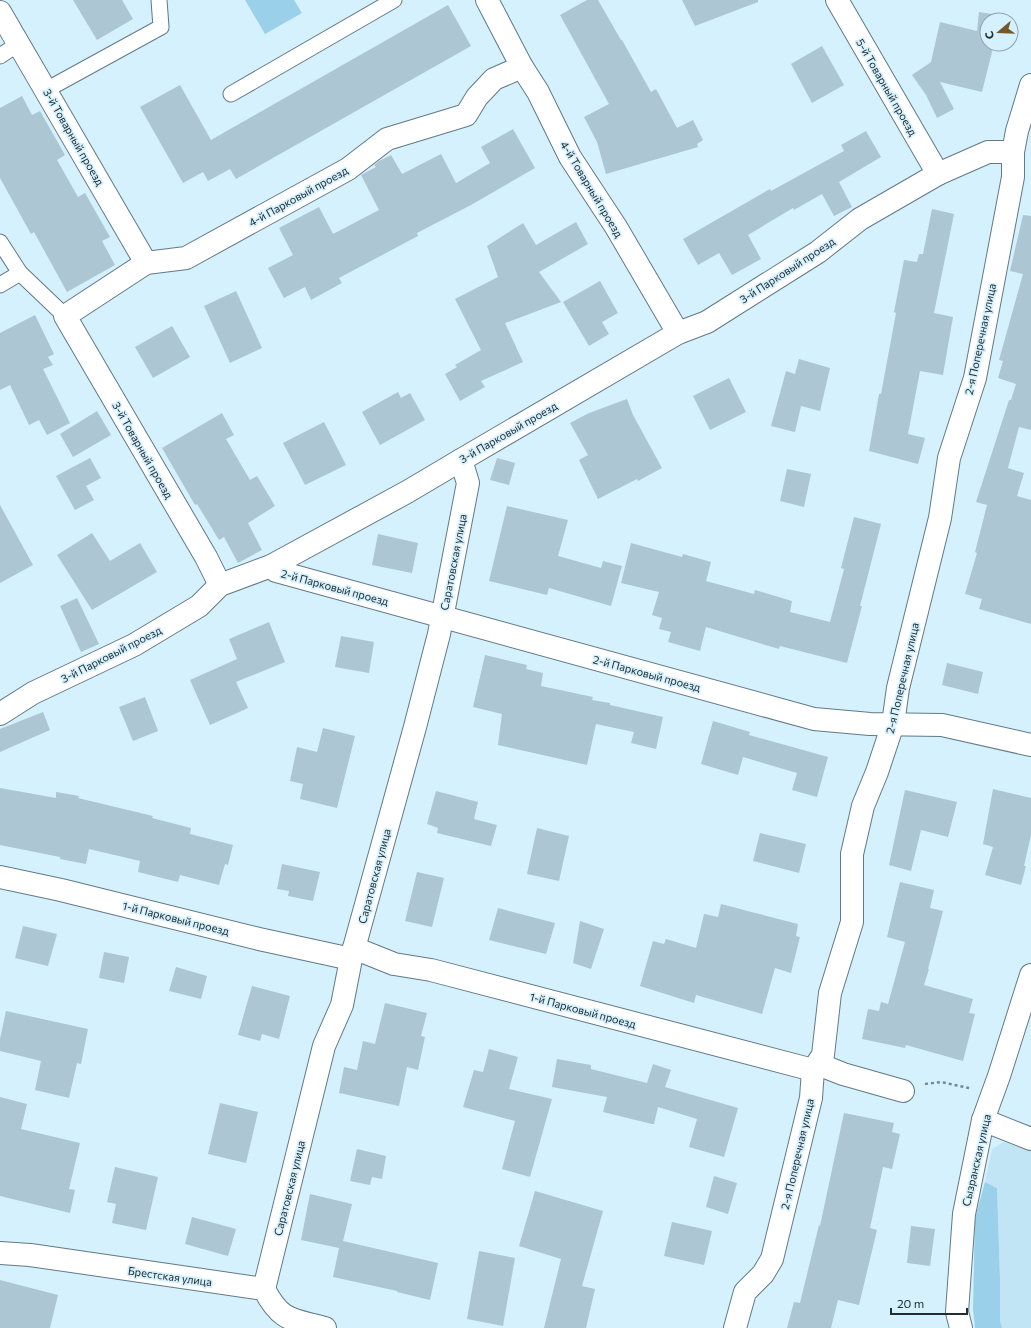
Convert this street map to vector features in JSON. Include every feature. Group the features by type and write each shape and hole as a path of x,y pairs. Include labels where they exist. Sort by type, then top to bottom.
{"street":[{"name":"5-й Товарный проезд","path":"836,0 938,174"},
{"name":"4-й Товарный проезд","path":"491,2 522,67 538,92 570,157 616,227 678,333"},
{"name":"3-й Товарный проезд","path":"0,12 146,263"},
{"name":"4-й Парковый проезд","path":"65,316 146,263 186,258 348,169 387,139 466,115 477,97 494,80 522,67"},
{"name":"2-я Поперечная улица","path":"735,1328 745,1292 763,1274 772,1259 811,1098 816,1067 823,1055 830,993 852,922 852,854 863,806 877,772 893,724 898,688 940,518 949,458 974,378 1013,177 1013,152 1017,131 1031,85"},
{"name":"3-й Парковый проезд","path":"0,714 32,693 134,645 199,606 220,585 271,566 408,492 678,333 707,322 818,252 860,219 938,174 988,152 1013,152"},
{"name":"3-й Товарный проезд","path":"65,316 206,557 220,585"},
{"name":"Саратовская улица","path":"264,1289 324,1046 342,1005 353,953 415,727 443,617 468,483 461,460"},
{"name":"2-й Парковый проезд","path":"271,566 276,571 814,719 870,724 942,725 1031,745"},
{"name":"1-й Парковый проезд","path":"0,877 69,892 259,938 353,953 394,964 439,972 816,1067 903,1091"},
{"name":"Сызранская улица","path":"961,1328 957,1312 964,1214 983,1120 993,1094 1031,975"},
{"path":"983,1120 1031,1138"},
{"name":"Брестская улица","path":"0,1253 30,1255 264,1289"},
{"path":"264,1289 272,1305 286,1318 325,1328"}],"lane":[{"path":"46,90 161,27 159,0"},
{"path":"231,94 394,0"},
{"path":"0,56 18,44"},
{"path":"0,242 20,273 65,316"},
{"path":"0,285 20,273"}],"path":[{"path":"903,1091 918,1084 940,1082 993,1094"}],"shaded area":[{"path":"245,0 294,0 302,13 265,34"},
{"path":"1004,1142 1031,1149 1031,1328 1002,1328 1000,1321 997,1188 985,1182 992,1149"},
{"path":"985,1182 997,1188 1000,1321 1002,1328 975,1328 973,1309 975,1218"}],"building":[{"path":"73,0 122,0 133,19 97,40"},
{"path":"587,0 598,0 651,92 656,89 677,128 693,120 703,140 697,144 698,147 606,174 597,142 584,117 609,104 560,15"},
{"path":"682,0 758,0 758,2 695,26"},
{"path":"448,5 471,46 236,179 230,169 208,181 203,172 183,183 140,107 180,85 211,140"},
{"path":"979,12 979,52 992,52 982,92 940,82 954,109 937,118 926,95 912,75 931,62 940,22 977,31"},
{"path":"822,46 844,85 812,103 791,64"},
{"path":"22,96 32,115 40,111 65,155 57,160 78,197 85,193 110,237 102,241 115,265 67,292 34,232 31,234 0,178 0,108"},
{"path":"513,129 535,168 471,205 417,233 418,236 339,278 342,283 311,300 305,287 284,298 268,268 293,255 279,228 319,207 333,234 379,210 361,175 376,167 374,165 379,161 391,155 402,174 441,154 456,183 490,163 481,147"},
{"path":"866,131 881,157 839,182 852,207 834,216 822,194 794,210 793,208 748,235 761,259 732,275 719,253 698,265 683,239 770,189 771,191 844,151 841,145"},
{"path":"932,209 954,214 934,313 953,317 943,375 920,371 908,434 925,438 918,464 869,451 896,313 894,312 904,260 917,262 919,254 923,254"},
{"path":"1023,215 1031,216 1031,430 1019,427 1008,468 1024,473 1017,496 1031,500 1031,624 979,609 982,599 965,594 977,553 975,552 987,505 976,502 1009,400 1011,400 1016,384 998,378 1003,361 999,360 1023,274 1010,271"},
{"path":"576,222 588,244 539,272 561,302 505,323 523,362 481,381 485,387 460,401 445,374 457,367 455,365 481,350 455,299 498,277 487,246 523,223 536,245"},
{"path":"600,281 618,313 602,322 609,334 589,346 563,302"},
{"path":"236,291 262,348 230,363 204,306"},
{"path":"35,315 54,354 48,357 53,365 43,369 70,423 47,435 39,420 29,425 10,385 0,390 0,333"},
{"path":"172,326 190,357 153,378 135,347"},
{"path":"799,359 830,368 820,411 801,406 795,432 771,426 786,371 795,374"},
{"path":"729,378 746,412 710,430 693,396"},
{"path":"398,392 401,398 410,393 425,420 380,445 362,412"},
{"path":"627,399 633,415 662,468 638,481 637,479 598,499 579,460 588,455 570,423 589,413"},
{"path":"97,411 111,435 73,457 60,434"},
{"path":"222,413 234,435 226,439 250,480 257,476 275,506 248,523 262,550 238,563 224,537 219,540 197,504 195,505 162,448"},
{"path":"324,422 346,465 305,485 283,443"},
{"path":"90,458 101,478 86,486 94,500 75,510 56,476"},
{"path":"497,458 515,463 509,485 490,480"},
{"path":"787,469 811,474 804,507 780,501"},
{"path":"0,505 33,565 0,583"},
{"path":"507,506 568,520 558,556 601,568 603,561 622,566 611,606 549,588 547,595 489,581"},
{"path":"854,517 881,524 847,663 780,646 779,649 706,627 700,651 668,642 671,632 659,629 662,618 652,615 659,592 621,583 631,543 682,557 683,554 711,562 706,581 754,594 755,590 792,601 790,612 830,622 844,569 841,568"},
{"path":"92,533 110,561 140,543 157,572 92,610 57,555"},
{"path":"378,534 418,543 412,573 372,565"},
{"path":"77,598 99,644 81,652 60,606"},
{"path":"269,622 285,662 236,682 248,708 210,725 190,680 237,659 229,639"},
{"path":"341,636 374,642 369,673 335,667"},
{"path":"485,655 527,665 526,669 543,673 541,686 593,697 592,700 610,703 610,705 663,717 656,749 631,743 634,732 596,724 587,765 498,745 502,714 473,707"},
{"path":"947,663 983,672 978,694 942,685"},
{"path":"145,697 158,731 133,741 119,707"},
{"path":"43,712 50,730 0,752 0,729"},
{"path":"713,721 750,732 749,735 828,757 817,797 792,790 797,773 743,757 738,775 701,764"},
{"path":"323,728 355,736 337,808 300,799 303,784 290,781 297,747 317,752"},
{"path":"0,788 56,798 56,792 79,796 78,798 153,816 152,818 191,828 190,834 233,845 228,865 225,864 219,885 180,875 178,882 138,872 140,861 89,849 86,864 60,859 60,857 0,845"},
{"path":"993,789 1031,798 1031,835 1021,885 985,875 993,847 983,844"},
{"path":"905,790 957,802 948,837 921,830 911,871 889,865"},
{"path":"436,791 478,802 474,819 497,825 491,846 437,833 438,828 427,824"},
{"path":"537,828 569,836 559,881 527,874"},
{"path":"760,833 806,844 799,873 753,861"},
{"path":"282,864 320,872 313,901 288,896 289,891 277,889"},
{"path":"417,872 444,878 432,927 405,921"},
{"path":"900,882 934,890 930,908 943,911 924,985 973,999 969,1013 975,1014 963,1061 906,1045 905,1048 862,1039 868,1009 879,1011 881,1002 888,1004 905,942 887,937"},
{"path":"721,904 798,924 796,936 800,937 791,973 775,968 762,1014 696,995 694,1003 640,986 653,941 664,944 666,939 696,948 704,914 718,917"},
{"path":"498,908 555,923 546,954 489,940"},
{"path":"580,921 604,929 591,969 573,963"},
{"path":"23,926 57,934 48,966 15,958"},
{"path":"104,952 129,957 124,983 99,978"},
{"path":"176,967 207,976 201,999 169,991"},
{"path":"252,986 290,996 279,1039 262,1034 260,1041 238,1035"},
{"path":"385,1003 427,1013 421,1036 425,1037 418,1070 407,1067 399,1106 339,1093 344,1067 357,1070 363,1041 375,1044"},
{"path":"6,1011 88,1029 81,1064 77,1063 69,1098 35,1090 41,1061 0,1051 0,1039"},
{"path":"489,1049 518,1057 509,1089 552,1099 530,1177 502,1169 515,1121 463,1107 474,1070 483,1072"},
{"path":"557,1059 591,1065 591,1069 647,1083 653,1064 671,1070 665,1087 738,1108 724,1157 689,1147 697,1119 658,1107 654,1124 652,1124 603,1112 607,1097 552,1087"},
{"path":"0,1097 27,1104 21,1129 80,1143 69,1189 75,1190 70,1213 0,1196"},
{"path":"220,1103 258,1112 246,1163 208,1154"},
{"path":"844,1113 894,1123 892,1132 900,1134 892,1169 883,1167 870,1228 877,1230 859,1305 838,1300 831,1328 787,1328 794,1302 800,1303 819,1225 820,1226"},
{"path":"357,1149 386,1156 382,1179 372,1177 370,1185 350,1181"},
{"path":"115,1167 158,1177 146,1230 112,1223 116,1204 107,1202"},
{"path":"714,1176 737,1183 728,1214 706,1207"},
{"path":"535,1191 603,1211 582,1286 595,1289 586,1328 544,1328 561,1259 519,1246"},
{"path":"310,1194 352,1204 343,1241 438,1263 430,1300 333,1277 339,1248 301,1240"},
{"path":"192,1217 236,1229 228,1256 185,1244"},
{"path":"672,1222 712,1231 704,1265 664,1256"},
{"path":"911,1226 935,1229 930,1266 907,1263"},
{"path":"479,1251 515,1258 503,1326 467,1319"},
{"path":"0,1280 58,1295 50,1328 0,1328"}]}
